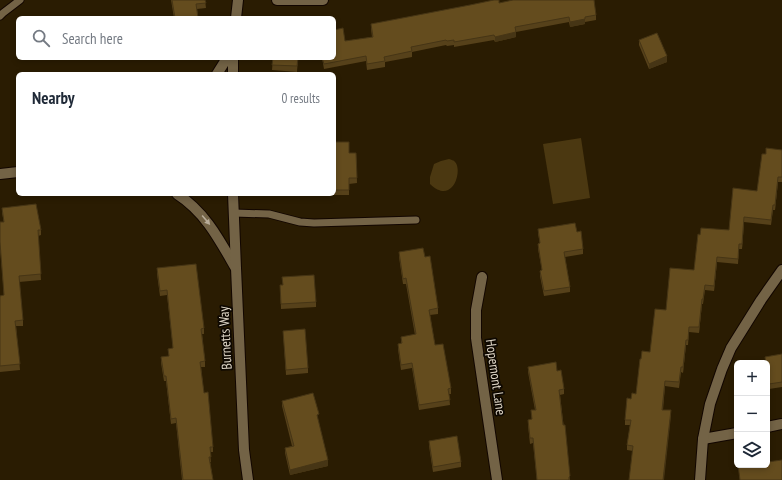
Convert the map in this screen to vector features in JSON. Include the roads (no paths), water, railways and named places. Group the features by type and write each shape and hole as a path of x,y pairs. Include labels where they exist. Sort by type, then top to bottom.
{"street":[{"path":"236,16 238,0"},
{"path":"277,0 323,0"},
{"path":"218,72 226,60"},
{"path":"233,60 233,72"},
{"path":"0,174 16,172"},
{"path":"180,196 199,212 212,228 236,268"},
{"name":"Burnetts Way","path":"233,196 244,450 248,480"},
{"path":"700,480 703,439 710,404 722,369 731,348 782,270"},
{"name":"Hopemont Lane","path":"482,277 476,310 476,338 497,480"},
{"path":"770,426 782,424"},
{"path":"703,439 734,434"}],"lane":[{"path":"0,16 20,0"},
{"path":"234,213 269,214 300,222 314,223 416,220"}]}
